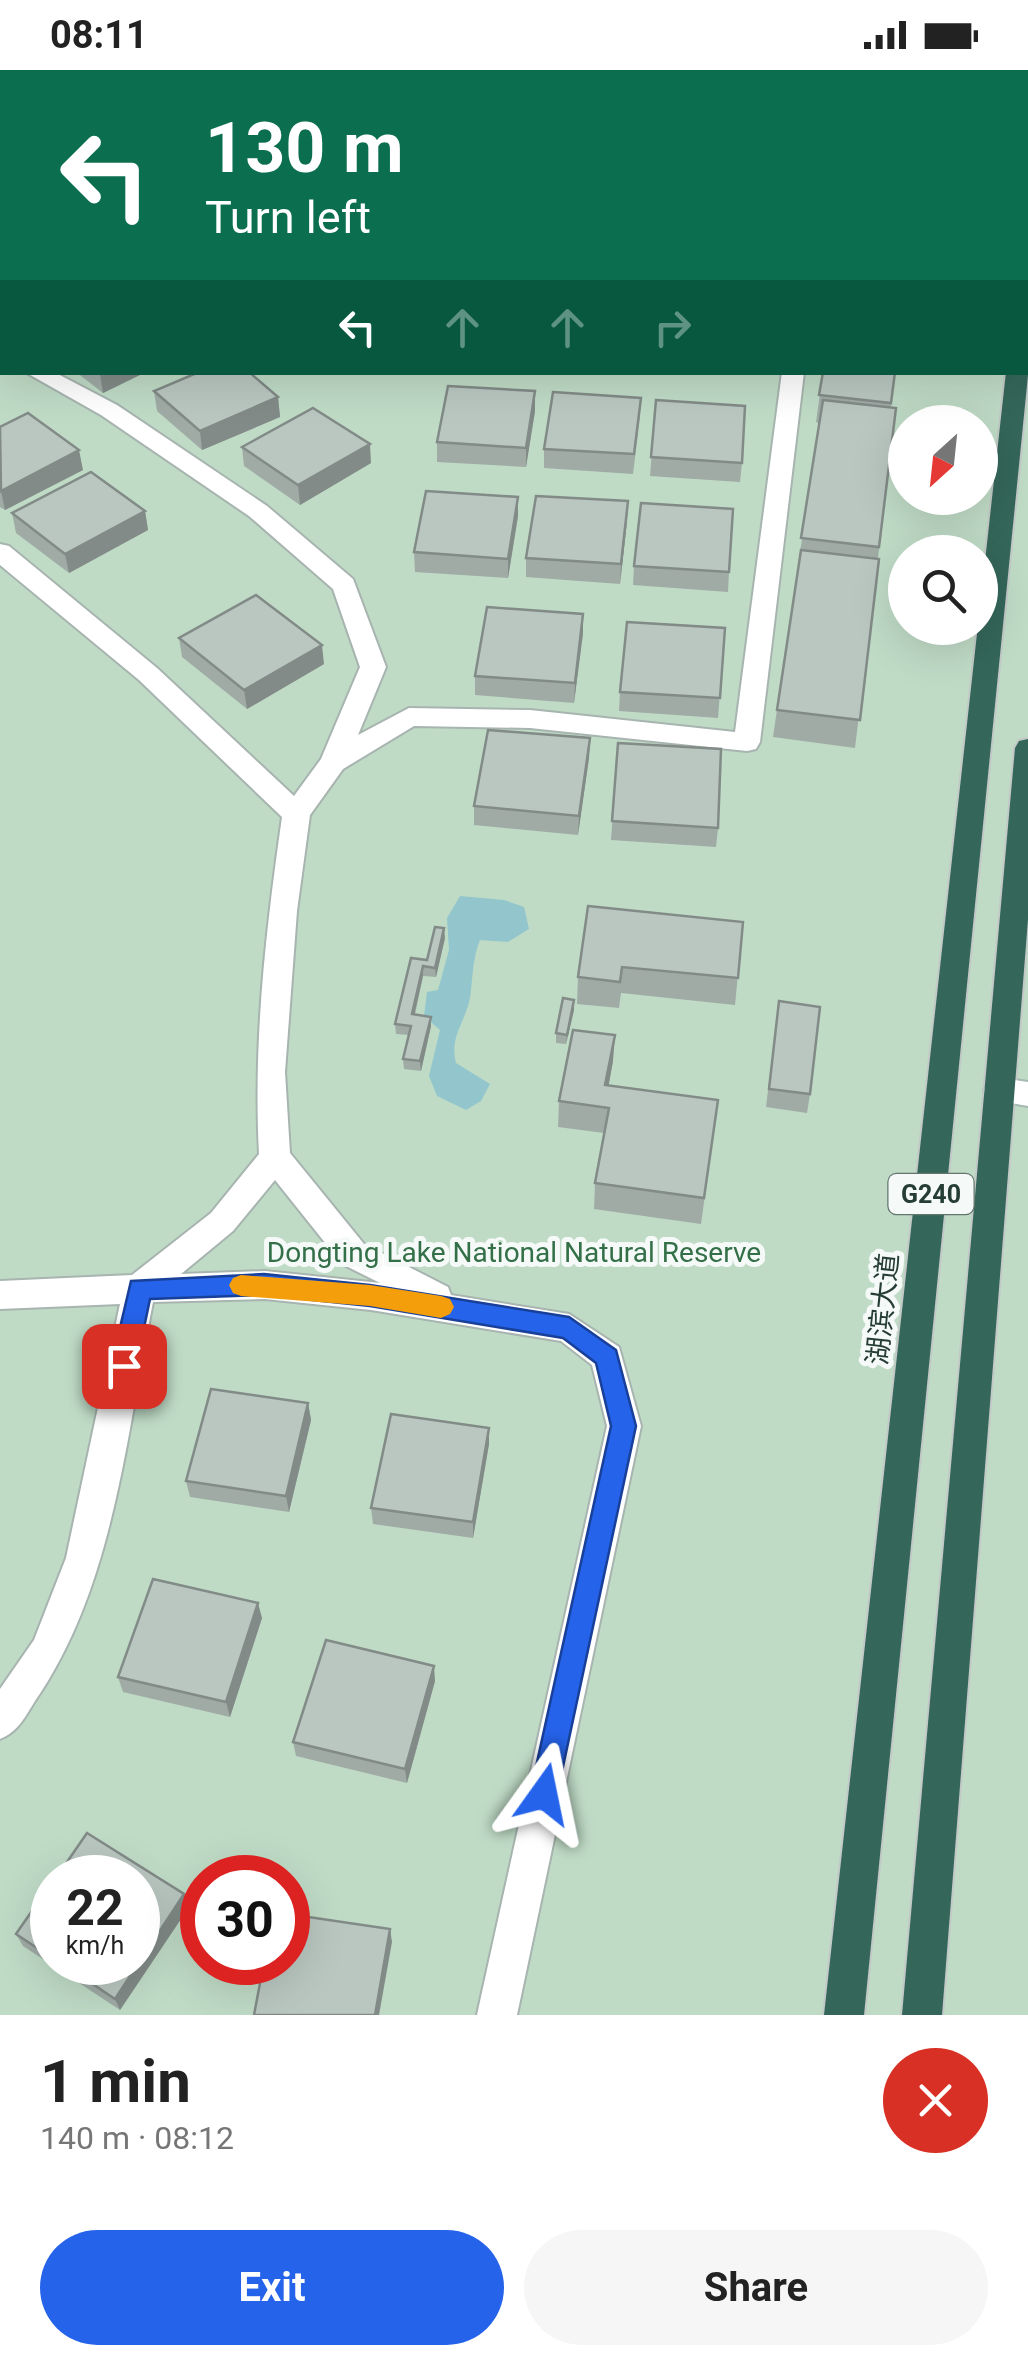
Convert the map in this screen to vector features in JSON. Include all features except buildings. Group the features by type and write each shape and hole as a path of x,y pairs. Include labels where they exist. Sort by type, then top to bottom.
{"highway":[{"name":"湖滨大道","path":"844,2015 1017,375"},
{"name":"G240","path":"922,2015 1014,1092 1028,748"}],"street":[{"path":"42,375 109,410 258,512 344,585 372,667 334,762 296,814 283,911 270,1072 276,1157 352,1254 461,1310"},
{"path":"334,762 409,716 530,720 747,742 792,375"},
{"path":"0,552 148,674 296,814"},
{"path":"0,1721 48,1651 84,1558 140,1289 222,1222 276,1157"},
{"path":"0,1295 264,1285 569,1328 607,1358 624,1426 497,2015"}],"green space":[{"name":"Dongting Lake National Natural Reserve","path":"0,375 1028,375 1028,2015 0,2015"}],"water":[{"path":"460,896 504,900 524,907 529,929 508,942 480,940 477,947 470,998 454,1054 456,1063 490,1084 481,1101 466,1110 437,1096 429,1076 440,1030 424,1016 427,992 438,990 449,950 447,918"}],"slow traffic":[{"path":"241,1285 370,1296 441,1307"}],"route":[{"path":"124,1366 140,1289 264,1285 370,1296 569,1328 607,1358 624,1426 544,1794"}]}
